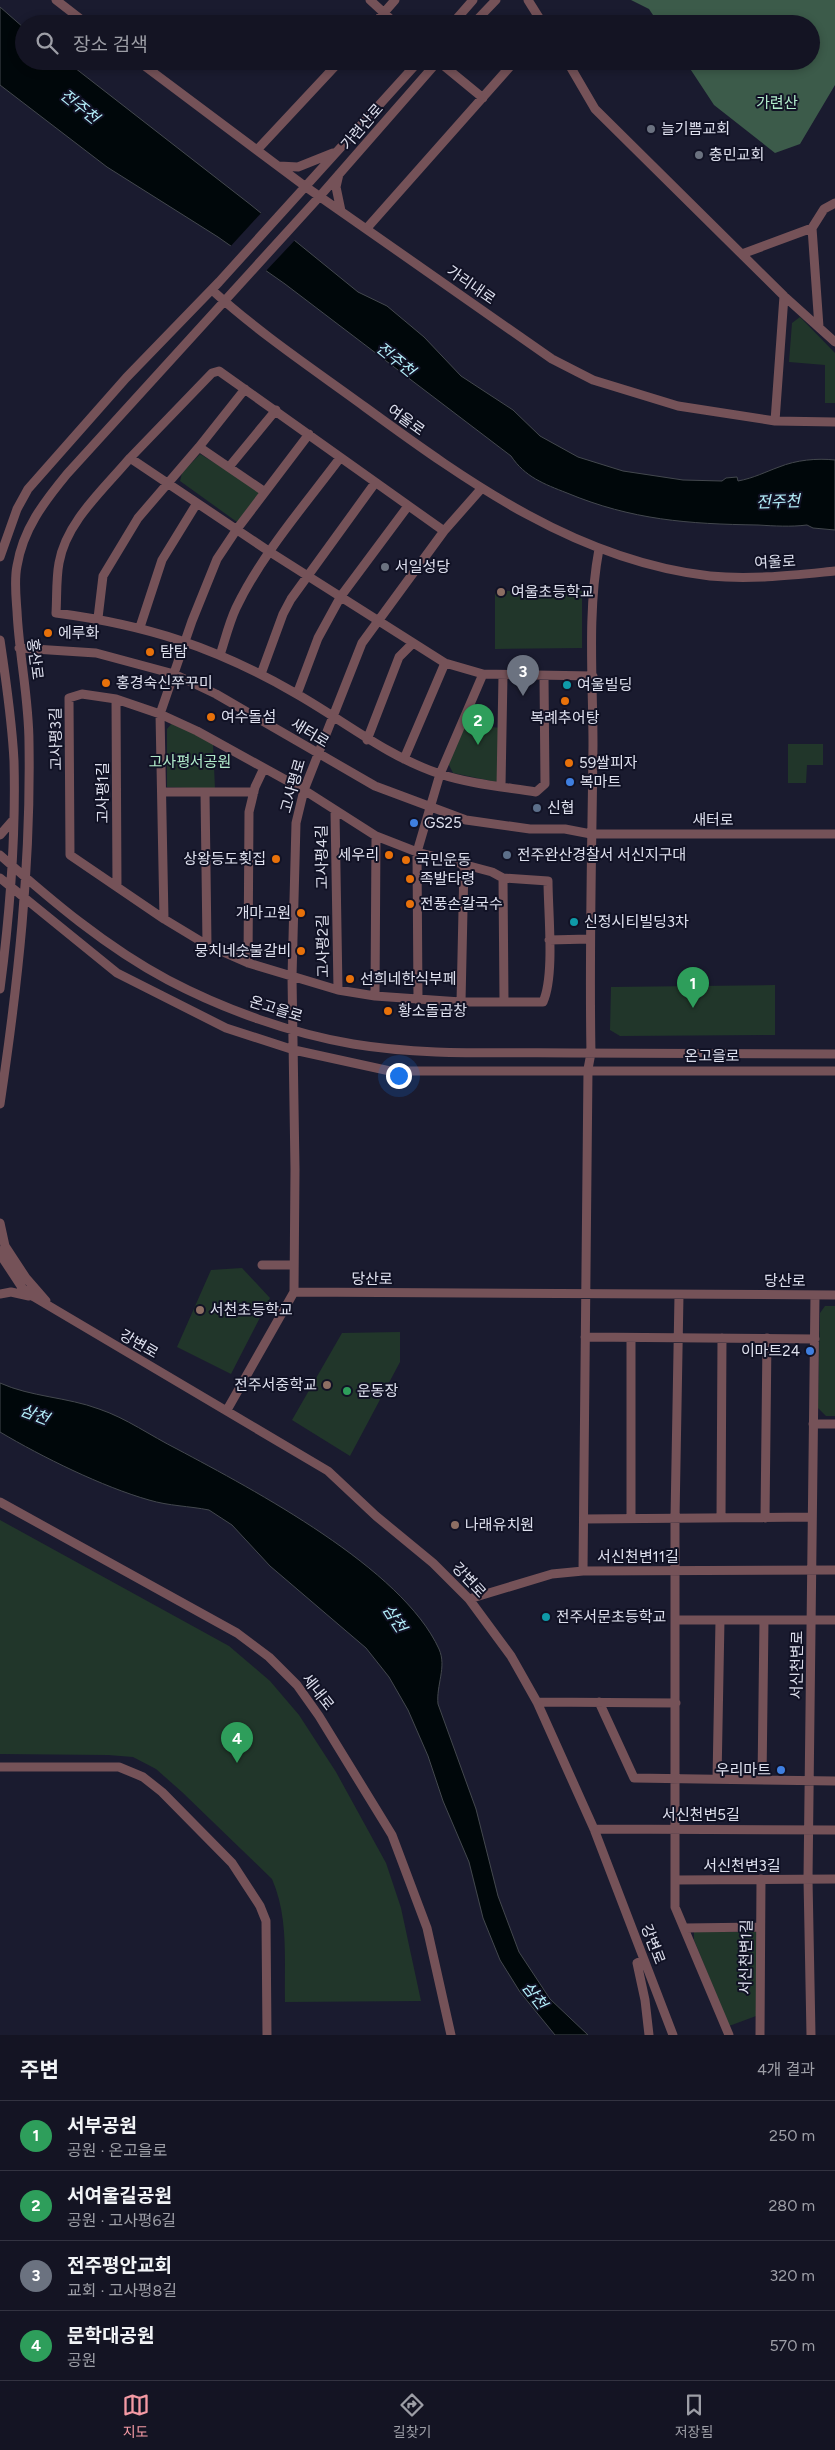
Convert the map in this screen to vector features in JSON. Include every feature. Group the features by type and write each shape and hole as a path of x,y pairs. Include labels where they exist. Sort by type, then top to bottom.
{"street":[{"path":"56,0 75,15"},
{"path":"370,0 387,15"},
{"path":"382,15 395,0"},
{"path":"460,15 473,0"},
{"path":"482,15 496,0"},
{"path":"528,0 537,15"},
{"name":"가리내로","path":"150,70 306,187 552,358 593,380 678,406 775,421 835,422"},
{"path":"258,150 332,70"},
{"name":"가련산로","path":"212,290 411,70"},
{"name":"가련산로","path":"232,292 320,196 430,70"},
{"path":"449,70 483,98"},
{"path":"367,228 508,70"},
{"path":"572,70 595,109 784,296 835,342"},
{"path":"279,166 298,167 336,152"},
{"path":"339,174 336,187 341,211"},
{"path":"819,327 812,228 824,209 835,203"},
{"path":"742,254 812,228"},
{"path":"0,557 17,509 28,489 126,378 212,290"},
{"name":"여울로","path":"212,290 252,325 481,489 529,516 599,549 663,568 711,576 769,576 835,571"},
{"name":"홍산로","path":"0,1104 20,967 26,876 29,741 19,648 16,566 26,531 42,504 232,292"},
{"path":"775,421 784,296"},
{"path":"444,531 219,370 212,373 130,458 82,515 67,538 59,562 56,613 98,618 185,640 261,674 297,694 367,740 404,759 440,774 536,792 545,784 544,676"},
{"path":"98,618 103,576 124,539 138,518 199,447 245,389"},
{"path":"229,467 276,410"},
{"path":"164,919 160,714 185,640 217,559 237,529 309,434"},
{"path":"199,447 265,492"},
{"path":"130,458 270,552 445,663 483,674 593,676"},
{"path":"220,655 235,610 245,590 270,552 340,458"},
{"path":"261,674 283,614 375,483"},
{"name":"고사평로","path":"294,1050 292,977 296,823 304,790 362,643 444,531 481,489"},
{"path":"140,628 162,560 197,504"},
{"path":"297,694 318,638 342,596 408,506"},
{"path":"583,1571 588,1069 591,1053 589,939 593,581 599,549"},
{"path":"0,640 14,759 11,887 0,989"},
{"path":"367,740 400,657 413,643"},
{"name":"새터로","path":"19,648 96,653 174,674 216,694 376,786 430,809 475,822 530,830 565,829 591,834 835,834"},
{"path":"404,759 445,663"},
{"path":"418,1000 417,852 440,774 483,674"},
{"path":"501,786 503,675"},
{"name":"고사평3길","path":"117,887 70,855 69,698 82,694 116,699 160,714 197,731 304,790"},
{"name":"고사평1길","path":"116,699 117,887"},
{"path":"248,963 249,812 254,792 264,768"},
{"name":"고사평4길","path":"304,790 376,836 417,852 464,864 503,878 548,881 549,940"},
{"path":"163,792 254,792"},
{"path":"205,792 208,945"},
{"name":"고사평4길","path":"335,811 336,902"},
{"path":"0,835 14,819"},
{"path":"375,996 376,836"},
{"name":"온고을로","path":"0,855 26,876 36,888 97,935 168,980 235,1010 294,1029 353,1044 437,1052 835,1054"},
{"path":"461,1002 464,864"},
{"name":"온고을로","path":"0,878 117,973 226,1028 294,1050 390,1070 835,1071"},
{"path":"503,878 504,1002"},
{"path":"117,887 164,919 208,945 248,963 292,977"},
{"name":"고사평2길","path":"336,902 338,990"},
{"path":"549,940 589,939"},
{"name":"고사평2길","path":"292,977 338,990 375,996 461,1002 543,1002 547,993 549,940"},
{"path":"227,1410 294,1292 294,1050"},
{"path":"0,1223 2,1255"},
{"name":"강변로","path":"2,1255 23,1289 52,1309 328,1471 376,1516 433,1563 469,1599 511,1656 537,1702 594,1829 673,2035"},
{"name":"강변로","path":"2,1255 26,1278 52,1309"},
{"path":"262,1265 294,1265"},
{"path":"0,1294 11,1292 34,1297"},
{"name":"당산로","path":"294,1292 835,1295"},
{"name":"서신천변1길","path":"679,1295 675,1518 675,1907 729,2035"},
{"name":"서신천변로","path":"811,2035 808,1829 815,1295"},
{"path":"585,1337 815,1338"},
{"path":"631,1338 631,1518"},
{"path":"721,1518 722,1338"},
{"path":"765,1518 767,1338"},
{"path":"814,1424 835,1424"},
{"name":"세내로","path":"0,1502 237,1633 269,1657 297,1685 320,1716 392,1835 427,1928 450,2035"},
{"path":"584,1518 812,1517"},
{"name":"서신천변11길","path":"469,1599 552,1574 583,1571 835,1570"},
{"path":"676,1620 835,1620"},
{"path":"717,1779 720,1620"},
{"path":"762,1780 764,1620"},
{"path":"537,1702 676,1703"},
{"path":"599,1702 634,1778 835,1781"},
{"path":"0,1767 119,1767 143,1776 169,1799 232,1863 260,1906 266,1921 267,2035"},
{"name":"서신천변5길","path":"594,1829 835,1830"},
{"name":"서신천변1길","path":"760,2035 761,1879"},
{"name":"서신천변3길","path":"675,1880 835,1880"},
{"name":"서신천변1길","path":"685,1928 760,1927"},
{"path":"643,1960 637,1963 645,2000 649,2035"},
{"path":"645,2000 651,1979"}],"green space":[{"name":"가련산","path":"631,0 835,0 835,85 800,144 775,153 714,105 691,70 820,70 820,15 653,15 649,9"},
{"path":"800,317 835,353 835,403 825,403 825,365 789,362 792,323"},
{"path":"200,454 261,491 237,522 180,481 182,473"},
{"path":"495,591 582,591 582,648 495,649"},
{"name":"고사평서공원","path":"173,722 213,744 215,789 167,787 167,729"},
{"path":"463,724 501,728 500,777 496,782 453,773 448,763"},
{"path":"788,744 823,744 823,765 807,765 806,783 788,783"},
{"path":"775,985 775,1035 620,1036 610,1030 611,987"},
{"path":"242,1268 270,1298 231,1374 177,1347 211,1270"},
{"path":"825,1306 835,1306 835,1416 826,1416 818,1408 820,1313"},
{"name":"운동장","path":"400,1332 400,1362 350,1456 292,1420 342,1333"},
{"path":"0,1520 229,1646 270,1681 299,1715 336,1772 386,1863 401,1908 421,2001 285,2002 283,1924 281,1909 272,1879 156,1769 133,1757 0,1754"},
{"path":"694,1932 756,1932 756,2016 729,2026 694,1940"}],"water":[{"name":"전주천","path":"0,7 15,20 15,70 78,70 251,205 358,292 387,306 424,337 461,376 513,410 540,436 578,457 623,471 683,480 722,481 726,478 737,477 738,481 799,461 814,459 835,460 835,530 813,528 807,525 732,524 661,519 638,515 591,502 536,479 522,469 511,456 285,284 218,237 107,167 0,85"},
{"name":"삼천","path":"0,1383 12,1388 87,1405 129,1422 284,1509 360,1561 393,1589 420,1619 439,1649 442,1669 438,1690 438,1704 476,1809 498,1896 519,1952 550,1999 588,2035 555,2035 520,1992 500,1960 483,1918 469,1862 443,1801 428,1756 408,1710 389,1677 366,1648 270,1566 232,1525 209,1510 156,1502 112,1487 53,1461 0,1432"}],"pier":[{"path":"263,211 296,239 264,273 229,248"}],"place":[{"name":"늘기쁨교회","path":"651,129"},
{"name":"충민교회","path":"699,155"},
{"name":"서일성당","path":"385,567"},
{"name":"여울초등학교","path":"501,592"},
{"name":"에루화","path":"48,633"},
{"name":"탐탐","path":"150,652"},
{"name":"홍경숙신쭈꾸미","path":"106,683"},
{"name":"여울빌딩","path":"567,685"},
{"name":"전주평안교회","path":"523,696"},
{"name":"복례추어탕","path":"565,701"},
{"name":"여수돌섬","path":"211,717"},
{"name":"서여울길공원","path":"478,745"},
{"name":"59쌀피자","path":"569,763"},
{"name":"복마트","path":"570,782"},
{"name":"신협","path":"537,808"},
{"name":"GS25","path":"414,823"},
{"name":"세우리","path":"389,855"},
{"name":"전주완산경찰서 서신지구대","path":"507,855"},
{"name":"상왕등도횟집","path":"276,859"},
{"name":"국민운동","path":"406,860"},
{"name":"족발타령","path":"410,879"},
{"name":"전풍손칼국수","path":"410,904"},
{"name":"개마고원","path":"301,913"},
{"name":"신정시티빌딩3차","path":"574,922"},
{"name":"뭉치네숫불갈비","path":"301,951"},
{"name":"선희네한식부페","path":"350,979"},
{"name":"서부공원","path":"693,1008"},
{"name":"황소돌곱창","path":"388,1011"},
{"name":"서천초등학교","path":"200,1310"},
{"name":"이마트24","path":"810,1351"},
{"name":"전주서중학교","path":"327,1385"},
{"name":"운동장","path":"347,1391"},
{"name":"나래유치원","path":"455,1525"},
{"name":"전주서문초등학교","path":"546,1617"},
{"name":"문학대공원","path":"237,1763"},
{"name":"우리마트","path":"781,1770"}]}
